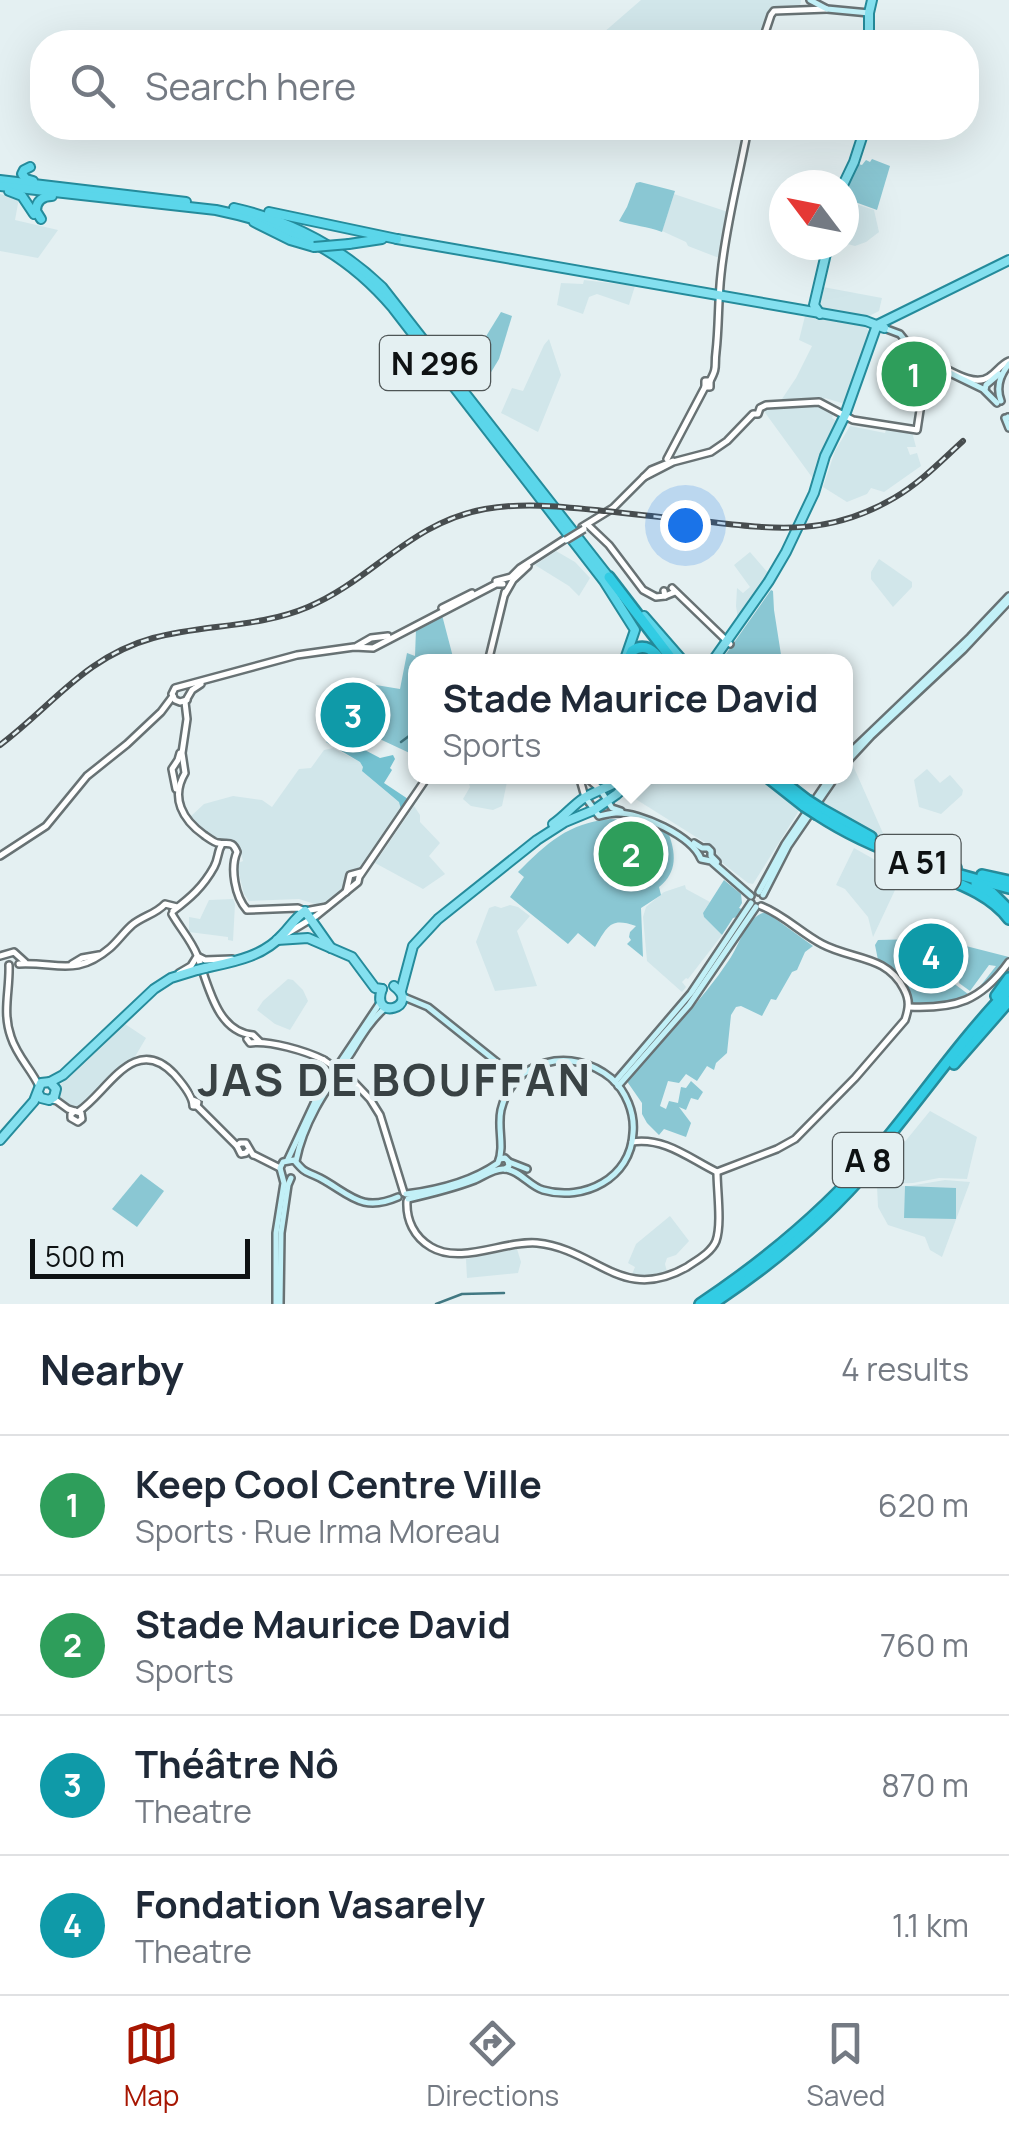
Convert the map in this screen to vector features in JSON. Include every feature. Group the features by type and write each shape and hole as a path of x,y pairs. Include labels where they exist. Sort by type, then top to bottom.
{"highway":[{"path":"0,183 27,166 23,172 26,179 62,187"},
{"name":"N 296","path":"0,183 234,208 311,234 356,263 382,287 606,579"},
{"name":"N 296","path":"0,183 22,196 35,216 42,219 36,206 43,197 90,197"},
{"name":"N 296","path":"0,183 216,210 264,221 329,251 367,280 404,322 606,579"},
{"path":"234,208 397,238"},
{"path":"216,210 314,247 397,238"},
{"path":"606,579 635,630 628,654"},
{"path":"606,579 659,654"},
{"path":"606,579 667,654"},
{"path":"606,579 676,654"},
{"path":"630,654 641,647 656,654"},
{"name":"A 51","path":"778,784 832,824 892,854 1009,884"},
{"name":"A 51","path":"786,784 812,808 889,846 1009,884"},
{"path":"832,824 870,846 926,870 982,887 998,897 1009,915"},
{"path":"886,1139 1009,978"},
{"name":"A 8","path":"700,1304 760,1262 834,1196 1009,990"},
{"name":"A 8","path":"712,1304 788,1248 844,1195 1009,1000"}],"main road":[{"path":"869,30 872,0"},
{"path":"818,2 869,13"},
{"path":"850,170 861,140"},
{"path":"397,238 880,326 900,334 918,358 985,390"},
{"path":"818,312 815,298 824,260"},
{"path":"721,654 786,552 814,493 825,456 846,416 880,326 1009,260"},
{"path":"796,310 808,306 815,298"},
{"path":"818,312 880,326"},
{"path":"1009,362 1001,376 997,399 987,396 986,385 1009,362"},
{"path":"991,382 999,386"},
{"path":"1007,418 1009,428"},
{"path":"853,752 1009,598"},
{"path":"399,994 398,982 408,946 426,924 575,804 612,784"},
{"path":"277,940 311,939 344,954 394,1008 413,946 436,920 537,840 607,802 625,784"},
{"path":"617,1084 689,1004 757,899 782,848 828,784"},
{"path":"600,789 614,809 675,830 700,850"},
{"path":"617,794 623,812"},
{"path":"585,797 599,816 622,813 666,827 700,850 708,848 709,858 757,899"},
{"path":"0,1140 47,1090 149,996 192,972 244,959 277,940 308,915 331,948"},
{"path":"278,1304 276,1234 307,1126 389,986 410,1003 425,1006 518,1080"},
{"path":"278,1165 288,1159 317,1097 382,999"},
{"path":"558,1060 590,1066 617,1084 631,1112 635,1139 621,1167 597,1187 574,1194 545,1190 503,1164 500,1113 518,1080 536,1066 558,1060"},
{"path":"288,1159 295,1172"},
{"path":"278,1165 319,1177 355,1200 378,1202 456,1183 503,1164 527,1169"},
{"path":"545,1190 568,1189"}],"street":[{"path":"766,30 774,11 812,10 818,2"},
{"path":"803,11 818,2"},
{"path":"670,462 717,368 722,268 746,140"},
{"path":"223,858 217,843 183,814 178,794 185,773 179,765 184,720 174,688 287,658 372,643 507,582 615,506 644,476 670,462 711,452 766,405 819,402 856,421 917,430 931,362 978,381 1009,362"},
{"path":"585,527 609,545 650,595 668,592 682,596 729,642"},
{"path":"490,654 507,582"},
{"path":"0,856 46,826 86,776 176,700 188,697 208,680"},
{"path":"185,686 188,697 182,753 179,765 172,769 178,806 185,822 234,873 241,904 252,912 300,908 308,915 327,908 344,894 422,784"},
{"path":"174,776 183,776"},
{"path":"583,784 585,797"},
{"path":"593,784 600,789"},
{"path":"223,858 201,888 168,913 136,922 102,954 68,966 10,962 8,1026 19,1054 47,1090 76,1112 122,1068 140,1061 155,1062 167,1068 195,1103 236,1143 246,1143 249,1152 278,1165"},
{"path":"717,1172 795,1140 878,1052 905,1020 909,1006 901,983 887,967 826,946 757,899"},
{"path":"282,910 311,939"},
{"path":"168,913 185,932 220,1013"},
{"path":"196,954 204,960 244,959"},
{"path":"196,954 192,972 201,978 210,1002 230,1025 251,1038 324,1060 350,1078 370,1099 380,1115 414,1232 438,1250 483,1251 537,1243 629,1280 654,1282 672,1276 700,1258 716,1241 717,1172"},
{"path":"909,1006 931,1008 962,1002 986,990 1009,962"},
{"path":"192,972 207,974 220,1013"},
{"path":"635,1139 680,1150 717,1172"}],"shaded area":[{"path":"641,0 801,0 800,8 770,8 763,30 606,30"},
{"path":"872,159 890,166 877,210 859,203 859,170 855,170 858,164"},
{"path":"636,183 675,191 662,232 619,221"},
{"path":"0,194 19,198 15,220 58,230 38,258 0,251"},
{"path":"674,194 728,212 719,258 662,231"},
{"path":"859,205 874,210 879,232 859,245"},
{"path":"584,280 635,286 629,305 597,294 589,297 583,314 557,305 561,283 583,284"},
{"path":"823,287 882,298 879,311 869,316 822,308 819,303"},
{"path":"501,312 512,316 499,359 490,374 472,359"},
{"path":"805,316 866,326 869,333 845,404 825,398 780,402 812,346 799,340"},
{"path":"549,339 561,375 538,432 501,413 512,388 523,391"},
{"path":"817,402 836,410 832,418 839,423 814,480 761,407"},
{"path":"850,426 885,433 887,427 912,432 916,447 907,447 910,455 917,453 921,466 884,492 871,488 867,494 847,502 823,487 835,451"},
{"path":"556,551 575,562 590,578 579,596 535,565"},
{"path":"750,552 769,574 738,619 737,588 743,593 750,587 734,565"},
{"path":"879,559 912,582 912,587 893,607 871,579"},
{"path":"771,590 773,591 781,654 726,654"},
{"path":"442,615 452,654 415,654 416,629"},
{"path":"407,653 408,752 339,720 364,683 400,689"},
{"path":"329,737 380,758 393,755 392,770 384,783 408,799 401,809 399,802 362,771 360,762 326,742"},
{"path":"333,748 360,762 408,799 362,866 345,874 343,889 335,898 318,905 299,899 249,901 237,866 243,861 238,843 221,841 189,818 204,804 233,796 262,800 272,807 299,769 311,768 324,750"},
{"path":"853,765 886,839 852,824 822,805 836,784 853,784"},
{"path":"927,769 940,783 950,775 963,790 941,814 919,807 914,780"},
{"path":"469,784 507,784 502,806 493,810 471,806 463,799"},
{"path":"636,784 769,784 800,809 753,884 716,858 704,842 626,793"},
{"path":"414,806 420,822 440,843 429,856 445,874 423,889 375,863"},
{"path":"610,819 639,822 668,832 673,847 674,862 670,875 659,887 661,895 641,908 643,957 627,944 636,926 611,925 595,947 578,933 568,944 510,897 524,877 518,872 549,844 582,825"},
{"path":"854,848 902,875 873,937 868,917 845,889 836,885"},
{"path":"724,880 741,894 739,908 745,910 733,918 722,935 703,913"},
{"path":"685,885 710,902 704,917 722,935 682,982 686,987 682,992 647,961 643,917 646,907 664,892"},
{"path":"233,899 233,941 189,932 189,917 200,919 209,900"},
{"path":"510,905 530,916 517,931 537,986 495,991 476,942 489,908"},
{"path":"766,912 813,946 762,1016 736,1007 731,1015 727,1053 714,1070 707,1066 697,1081 686,1074 679,1083 668,1081 660,1106 666,1109 669,1101 678,1103 681,1087 686,1088 691,1081 703,1092 698,1100 691,1098 686,1110 679,1107 691,1123 686,1137 664,1129 659,1135 647,1123 642,1103 626,1080 706,992 753,919"},
{"path":"921,939 913,947 910,961 919,969 937,971 968,994 968,998 939,1005 911,1004 900,978 878,960 875,945 878,940"},
{"path":"958,944 1009,957 974,994 996,966 989,965 970,991 959,983 963,959 954,952"},
{"path":"288,979 303,990 308,1001 290,1030 257,1010"},
{"path":"125,1024 146,1038 133,1060 114,1072 83,1106 72,1108 61,1098 60,1085"},
{"path":"930,1111 977,1137 967,1179 877,1184 877,1176"},
{"path":"141,1174 164,1191 137,1227 112,1209"},
{"path":"945,1180 970,1182 942,1257 930,1250 925,1237 888,1225 878,1207 877,1186"},
{"path":"905,1186 956,1188 956,1219 904,1218"},
{"path":"670,1216 689,1241 676,1255 667,1258 667,1272 649,1278 631,1277 635,1267 628,1263 636,1244"},
{"path":"517,1249 521,1262 518,1273 467,1278 466,1259"}],"waterway":[{"path":"360,701 365,721"},
{"path":"401,742 408,737"},
{"path":"436,1304 462,1294 504,1293"}],"railway":[{"path":"0,745 89,670 129,646 172,634 270,619 308,607 331,596 413,539 459,516 485,509 530,506 759,527 826,524 894,498 963,441"}],"place":[{"name":"Keep Cool Centre Ville","path":"914,374"},
{"name":"Théâtre Nô","path":"353,715"},
{"name":"Stade Maurice David","path":"631,854"},
{"name":"Fondation Vasarely","path":"931,956"}],"district":[{"name":"JAS DE BOUFFAN","path":"395,1079"}]}
